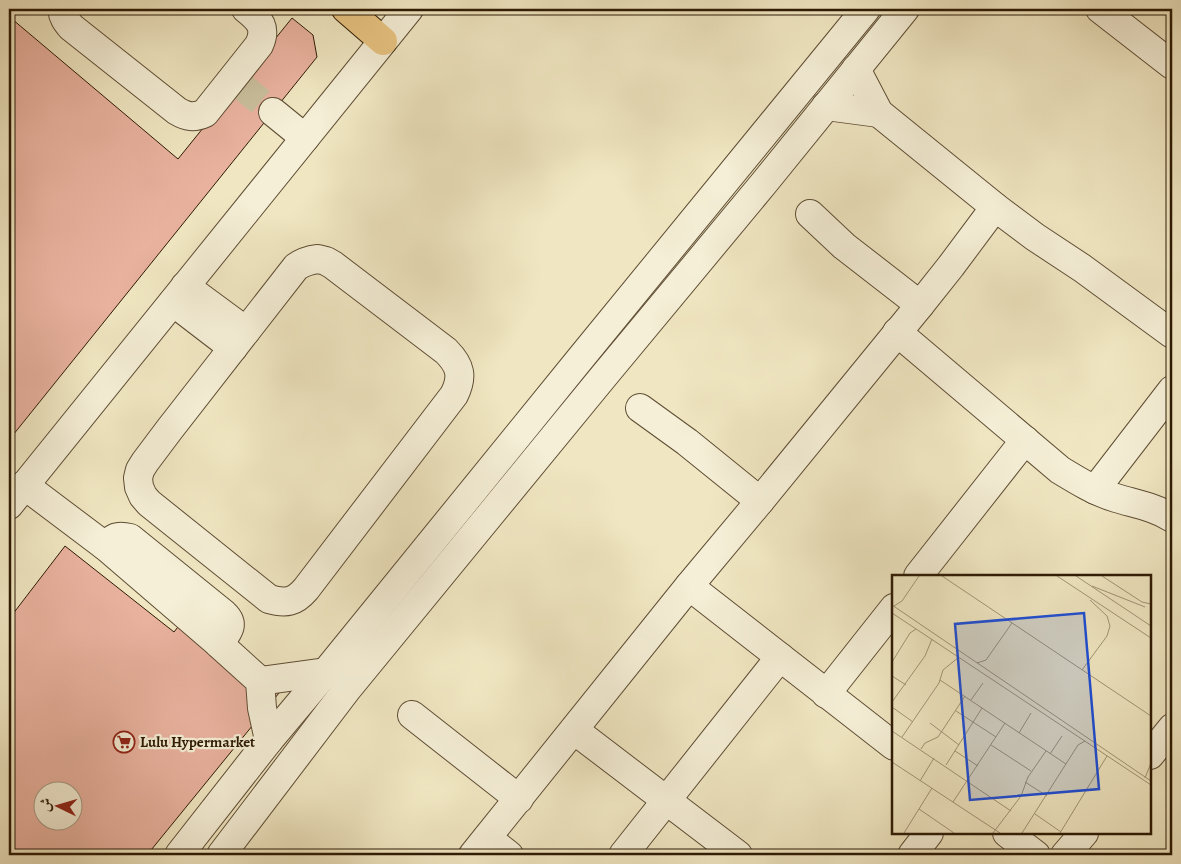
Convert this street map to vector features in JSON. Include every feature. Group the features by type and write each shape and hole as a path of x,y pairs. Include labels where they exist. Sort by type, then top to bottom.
{"highway":[{"path":"346,9 383,41"}],"street":[{"path":"62,9 62,15 71,26 184,115 191,117 205,113 236,81 260,45 263,32 262,26 259,20 246,9"},
{"path":"269,740 262,708 260,681 106,546 17,495 409,9"},
{"path":"179,855 269,740 866,9"},
{"path":"222,855 348,688 905,9"},
{"path":"1100,9 1172,65"},
{"path":"856,68 879,113 995,207 1172,334"},
{"path":"826,106 879,113"},
{"path":"273,112 305,138"},
{"path":"509,855 480,846 920,305 995,207"},
{"path":"810,214 844,246 920,305"},
{"path":"318,259 326,261 333,266 446,351 453,358 460,376 454,395 306,589 294,600 286,602 269,599 149,502 143,496 139,487 138,478 145,462 239,340 296,268 302,262 318,259"},
{"path":"179,294 239,340"},
{"path":"897,332 1060,470 1095,490 1151,508 1172,518"},
{"path":"1095,490 1172,390"},
{"path":"640,408 687,442 760,502"},
{"path":"919,575 1025,440"},
{"path":"690,586 892,744"},
{"path":"826,694 892,611"},
{"path":"623,855 780,657"},
{"path":"260,681 326,672"},
{"path":"412,715 519,799"},
{"path":"1151,754 1172,728"},
{"path":"574,730 738,855"},
{"path":"912,855 927,834"},
{"path":"1008,834 1036,855"},
{"path":"1066,855 1083,834"}],"building":[{"path":"292,18 313,35 317,57 9,440 9,20 12,19 178,159"},
{"name":"Lulu Hypermarket","path":"65,546 174,632 184,619 279,693 147,855 9,855 9,619"}],"tunnel":[{"path":"239,84 273,112"}],"place":[{"name":"Lulu Hypermarket","path":"124,742"}]}
